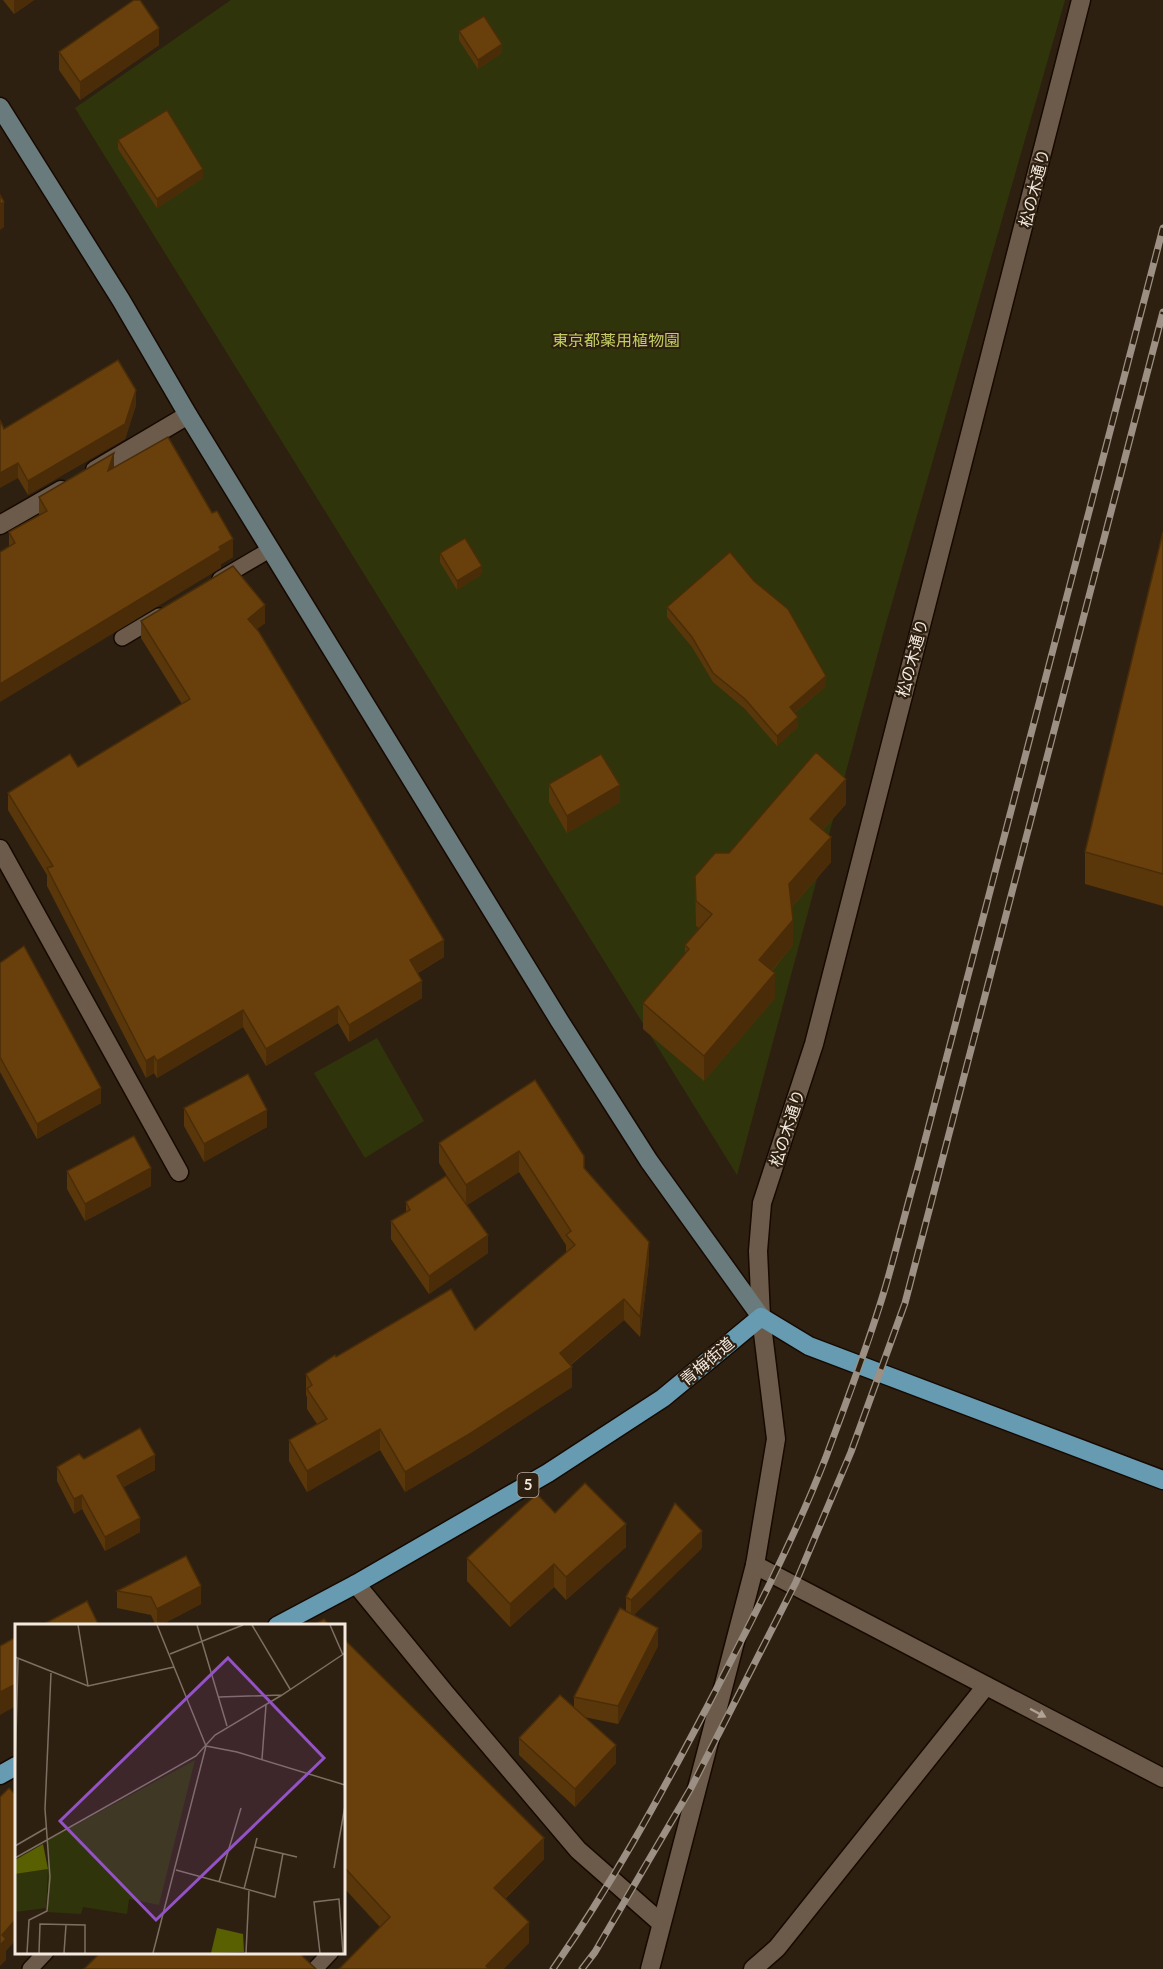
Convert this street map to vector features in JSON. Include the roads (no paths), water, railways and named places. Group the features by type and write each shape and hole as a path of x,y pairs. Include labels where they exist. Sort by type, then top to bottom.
{"main road":[{"path":"0,107 121,300 188,415 559,1020 650,1161 760,1317 809,1346 1163,1480"},
{"name":"青梅街道","path":"282,1624 356,1584 548,1473 663,1398 760,1317"},
{"path":"0,1775 15,1767"}],"street":[{"name":"松の木通り","path":"650,1969 755,1565 776,1439 760,1317 758,1251 762,1203 814,1044 1081,0"},
{"path":"0,525 188,415"},
{"path":"0,849 179,1172"},
{"path":"755,1565 1163,1779"},
{"path":"356,1584 578,1850 661,1923"},
{"path":"753,1969 777,1948 986,1686"}],"lane":[{"path":"210,586 271,549"},
{"path":"123,638 171,609"},
{"path":"30,1969 45,1954"},
{"path":"315,1969 330,1954"}],"railway":[{"path":"553,1969 614,1875 651,1810 753,1617 813,1489 865,1350 886,1285 917,1171 1163,228"},
{"path":"582,1969 595,1952 691,1788 796,1582 851,1452 905,1303 1163,312"}],"park label":[{"name":"東京都薬用植物園","path":"616,340"}]}
